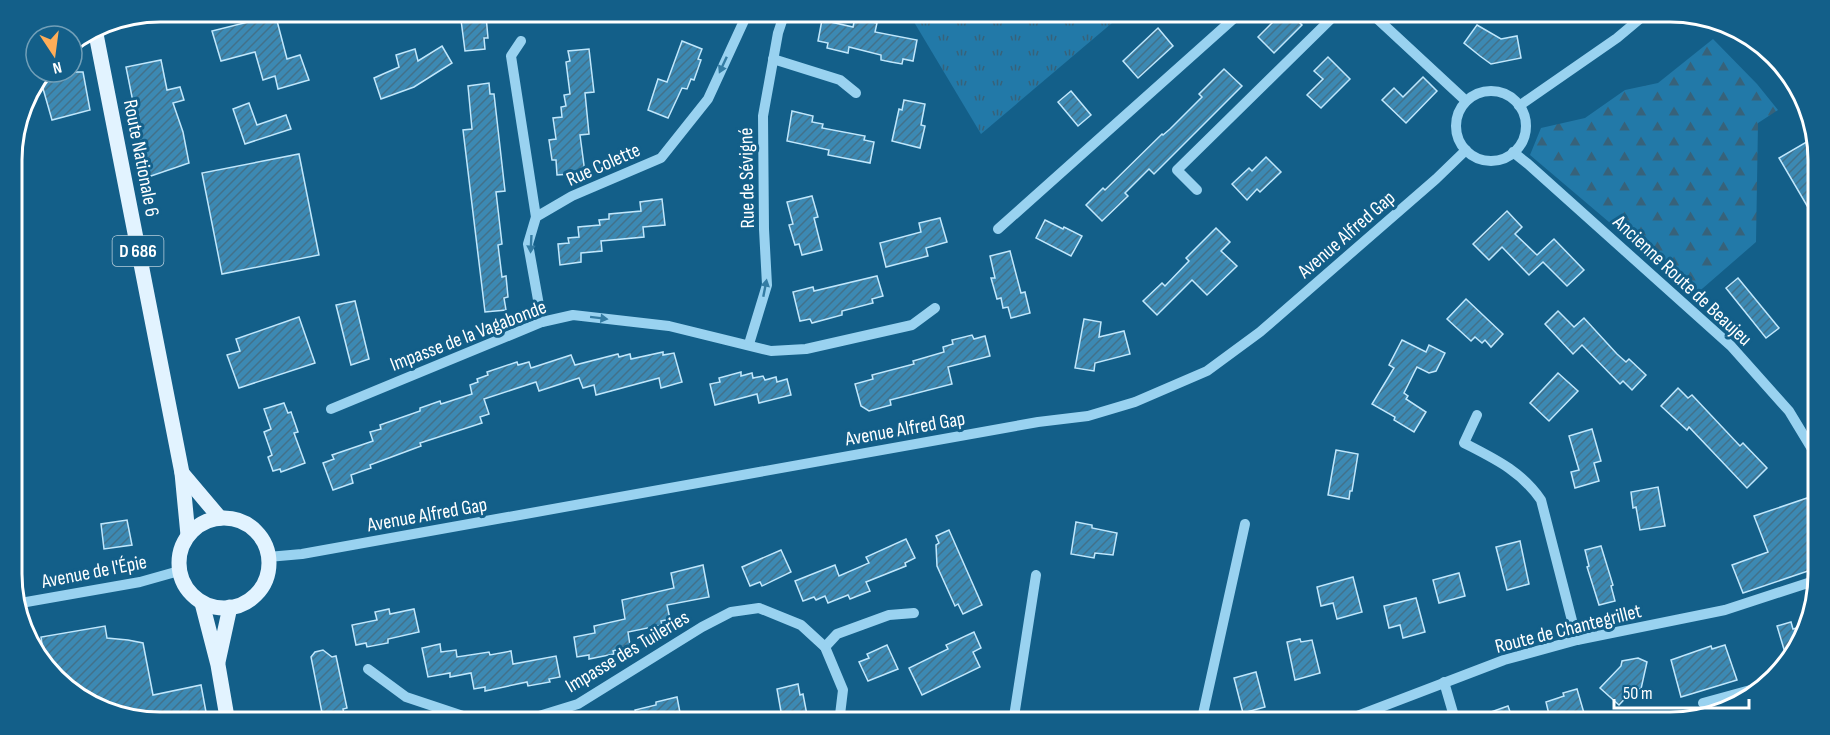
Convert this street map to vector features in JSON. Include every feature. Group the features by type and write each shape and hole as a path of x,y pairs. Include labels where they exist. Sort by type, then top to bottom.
{"main road":[{"name":"Route Nationale 6","path":"97,38 182,473 188,535"},
{"name":"Route Nationale 6","path":"182,473 220,518"},
{"path":"220,518 234,519 252,528 265,544 268,557 268,571 255,595 243,603 230,607 216,607 202,603 187,589 179,571 182,546 188,535 208,520 220,518"},
{"path":"202,603 218,665 226,712"},
{"path":"218,665 230,607"}],"street":[{"path":"998,230 1230,22"},
{"path":"1197,190 1177,170 1328,22"},
{"path":"1381,22 1467,101"},
{"path":"1519,106 1617,38 1635,22"},
{"name":"Rue Colette","path":"536,217 572,196 661,158 708,99 743,23"},
{"name":"Rue de Sévigné","path":"749,344 767,285 763,116 781,23"},
{"path":"521,41 511,56 536,217 528,244 542,322"},
{"path":"773,59 840,80 856,93"},
{"path":"1494,91 1504,94 1519,106 1526,125 1520,145 1513,153 1494,160 1474,157 1466,150 1456,131 1456,120 1467,101 1484,92 1494,91"},
{"name":"Avenue Alfred Gap","path":"268,557 302,554 1038,422 1088,416 1135,402 1207,371 1260,333 1466,150"},
{"name":"Ancienne Route de Beaujeu","path":"1513,153 1731,346 1789,411 1808,442"},
{"name":"Impasse de la Vagabonde","path":"331,409 542,322 573,315 681,328 771,351 806,349 912,325 935,308"},
{"path":"1477,415 1464,443 1500,461 1530,484 1541,500 1577,640"},
{"path":"1203,712 1245,524"},
{"name":"Avenue de l'Épie","path":"25,602 140,582 179,571"},
{"path":"1015,712 1036,575"},
{"name":"Route de Chantegrillet","path":"1367,712 1504,660 1577,640 1725,610 1807,583"},
{"name":"Impasse des Tuileries","path":"552,712 578,704 702,627 731,612 759,608 801,625 825,647 843,690 840,712"},
{"path":"825,647 837,633 889,615 914,613"},
{"name":"Impasse des Tuileries","path":"368,669 406,697 451,712"},
{"path":"1444,682 1453,712"},
{"path":"1703,704 1738,694"}],"green space":[{"path":"914,22 1113,22 981,134"},
{"path":"1713,39 1757,84 1778,110 1758,123 1756,242 1695,295 1530,155 1541,128 1585,118 1625,90 1658,83"}],"building":[{"path":"1273,22 1299,22 1302,25 1274,53 1258,37"},
{"path":"244,23 278,23 287,59 300,55 309,80 278,89 275,76 263,80 255,52 221,61 212,31"},
{"path":"461,23 487,23 488,38 484,38 485,49 465,51"},
{"path":"822,23 853,27 854,23 875,23 877,23 875,32 917,40 913,61 903,59 902,64 881,60 881,55 849,47 848,53 827,48 828,43 818,41"},
{"path":"1477,25 1501,39 1517,36 1521,58 1491,64 1480,56 1464,43"},
{"path":"1158,28 1173,46 1138,78 1123,61"},
{"path":"682,41 702,49 698,59 701,60 694,80 691,79 687,89 682,88 668,118 648,110 658,79 667,82"},
{"path":"442,46 452,63 414,87 381,99 374,78 399,67 396,55 415,49 418,61"},
{"path":"589,49 594,92 585,93 589,134 580,135 585,173 557,175 556,160 552,160 549,140 556,139 553,118 562,117 561,107 566,106 564,95 570,94 566,62 570,61 568,51"},
{"path":"1328,57 1350,79 1321,108 1307,95 1323,79 1314,71"},
{"path":"161,60 167,90 180,87 184,100 173,103 183,132 189,163 148,177 126,67"},
{"path":"1224,69 1242,86 1154,174 1149,169 1125,193 1128,196 1102,221 1086,205 1170,129 1202,97 1199,94"},
{"path":"84,77 90,110 52,120 43,88 46,84 84,84"},
{"path":"1423,77 1437,91 1406,123 1382,100 1394,88 1403,97"},
{"path":"489,83 490,94 494,94 505,191 496,192 502,244 498,245 502,277 506,276 508,297 504,298 506,310 485,312 463,130 472,129 468,86"},
{"path":"1071,91 1091,115 1078,126 1058,102"},
{"path":"904,100 925,104 921,125 925,126 920,148 892,141 899,109 902,110"},
{"path":"249,103 257,125 286,115 291,129 245,144 233,109"},
{"path":"792,111 813,116 812,122 823,124 822,128 865,136 864,140 874,142 870,163 828,155 829,150 787,141"},
{"path":"1806,142 1808,207 1779,158"},
{"path":"299,154 319,255 222,274 202,173"},
{"path":"1266,157 1281,172 1260,192 1257,189 1247,200 1232,184 1249,168 1252,171"},
{"path":"812,196 818,217 814,218 822,250 802,255 799,244 795,245 789,225 793,224 787,202"},
{"path":"662,199 665,225 643,227 644,237 601,241 602,251 581,253 581,262 560,265 558,244 569,243 568,238 579,237 578,227 600,225 599,220 609,219 609,214 641,211 640,202"},
{"path":"1507,211 1522,227 1515,234 1537,255 1554,239 1584,270 1567,286 1543,262 1529,275 1502,247 1489,260 1473,244"},
{"path":"940,218 947,242 926,248 928,256 886,267 880,243 921,232 919,223"},
{"path":"1045,220 1082,236 1071,256 1036,238"},
{"path":"1216,228 1230,242 1221,251 1237,266 1207,295 1192,280 1157,315 1143,301 1162,283 1165,286 1189,261 1186,258"},
{"path":"1010,251 1021,293 1025,292 1030,313 1011,318 1008,307 1003,308 1001,298 997,299 991,278 995,278 990,256"},
{"path":"877,276 883,296 872,299 873,303 842,311 842,315 812,323 810,319 800,321 793,292 813,287 814,291"},
{"path":"1738,278 1779,328 1766,338 1726,288"},
{"path":"1466,299 1503,334 1491,347 1485,340 1482,343 1475,337 1471,341 1447,319"},
{"path":"355,301 369,359 351,365 336,305"},
{"path":"1558,311 1574,327 1584,318 1617,354 1626,362 1629,359 1646,375 1632,390 1623,381 1620,384 1582,345 1573,354 1545,324"},
{"path":"299,317 315,363 239,388 227,355 240,351 236,339"},
{"path":"1084,319 1101,322 1099,337 1124,331 1130,354 1095,363 1094,371 1075,368"},
{"path":"972,335 974,339 985,336 990,356 948,367 952,384 890,400 891,405 869,411 861,406 855,384 873,379 872,375 914,364 913,361 944,352 943,347 953,344 952,340"},
{"path":"1402,340 1426,352 1429,345 1445,353 1436,371 1429,373 1417,367 1404,393 1408,396 1406,399 1426,412 1414,432 1394,420 1395,417 1372,404 1394,368 1389,365"},
{"path":"663,352 663,355 674,353 682,382 661,388 659,378 596,395 594,385 583,388 579,378 539,391 536,382 484,399 489,414 480,417 482,423 420,443 421,446 370,465 371,468 351,475 353,483 333,490 323,463 334,459 332,455 373,441 370,432 381,429 380,425 420,411 420,408 440,401 441,404 472,394 470,385 478,382 477,379 488,375 487,372 517,362 518,365 529,362 531,368 571,355 575,365 618,354 619,357 630,354 631,359"},
{"path":"741,372 741,376 752,373 753,378 763,376 765,380 776,377 777,382 787,379 791,395 759,403 757,394 715,405 710,384 720,382 719,378"},
{"path":"1558,373 1578,391 1549,421 1530,403"},
{"path":"1678,388 1688,398 1692,395 1740,446 1743,443 1767,468 1747,488 1689,427 1687,430 1661,406"},
{"path":"284,403 288,413 291,412 298,432 294,433 305,463 281,472 280,469 273,471 268,457 272,455 264,432 271,429 264,409"},
{"path":"1592,429 1601,461 1594,463 1599,481 1575,488 1571,472 1579,470 1569,436"},
{"path":"1336,450 1358,454 1349,499 1328,495"},
{"path":"1658,487 1665,526 1640,530 1631,492"},
{"path":"1807,498 1808,571 1743,593 1732,565 1768,552 1754,516"},
{"path":"127,520 132,545 104,549 101,524"},
{"path":"1076,522 1117,533 1113,555 1095,553 1094,558 1071,554"},
{"path":"949,530 982,605 963,614 958,604 955,606 937,566 936,545 939,543 936,536"},
{"path":"906,539 915,558 905,563 906,566 866,582 870,591 850,599 848,595 828,603 825,596 816,600 814,597 803,601 795,581 835,565 839,576 869,563 866,557"},
{"path":"1520,541 1529,584 1507,590 1496,547"},
{"path":"1601,546 1613,585 1611,586 1615,601 1599,605 1587,567 1589,566 1585,550"},
{"path":"781,550 791,572 762,586 760,582 750,586 742,567"},
{"path":"703,565 709,597 667,605 670,619 661,621 662,625 628,632 630,645 613,651 614,654 589,659 589,655 577,657 574,637 595,633 594,626 625,619 622,600 674,588 671,573"},
{"path":"1459,573 1465,596 1439,603 1433,580"},
{"path":"1353,577 1362,612 1337,619 1333,603 1321,606 1317,587"},
{"path":"1416,598 1425,632 1403,638 1400,625 1389,628 1384,606"},
{"path":"389,609 390,614 414,609 419,632 388,639 388,643 367,647 366,643 356,645 352,625 377,620 375,612"},
{"path":"1791,622 1793,629 1796,628 1784,651 1777,626"},
{"path":"105,626 107,638 143,643 153,695 201,685 206,712 134,710 99,698 70,678 57,665 42,644 41,637"},
{"path":"974,632 981,648 973,652 980,667 922,695 909,668 948,649 946,645"},
{"path":"1300,639 1301,642 1312,640 1320,673 1295,680 1287,642"},
{"path":"440,644 441,652 456,650 457,657 511,651 513,664 556,656 560,677 549,679 550,682 528,686 527,682 485,691 485,687 474,689 471,673 450,677 450,673 428,677 422,648"},
{"path":"887,645 898,669 868,681 859,662 869,658 867,654"},
{"path":"1725,645 1737,680 1681,697 1671,660 1711,646 1712,649"},
{"path":"323,650 332,657 336,656 347,708 343,709 344,712 322,712 311,657 315,652"},
{"path":"1638,658 1647,662 1641,689 1635,688 1619,705 1600,688 1621,666 1622,661"},
{"path":"1256,672 1265,707 1243,712 1234,678"},
{"path":"798,684 800,695 803,694 806,712 781,712 777,689"},
{"path":"1577,689 1584,712 1548,712 1546,702 1564,696 1563,693"},
{"path":"677,697 680,712 635,712 635,710 656,705 656,702"},
{"path":"1508,706 1510,712 1491,712"}]}
